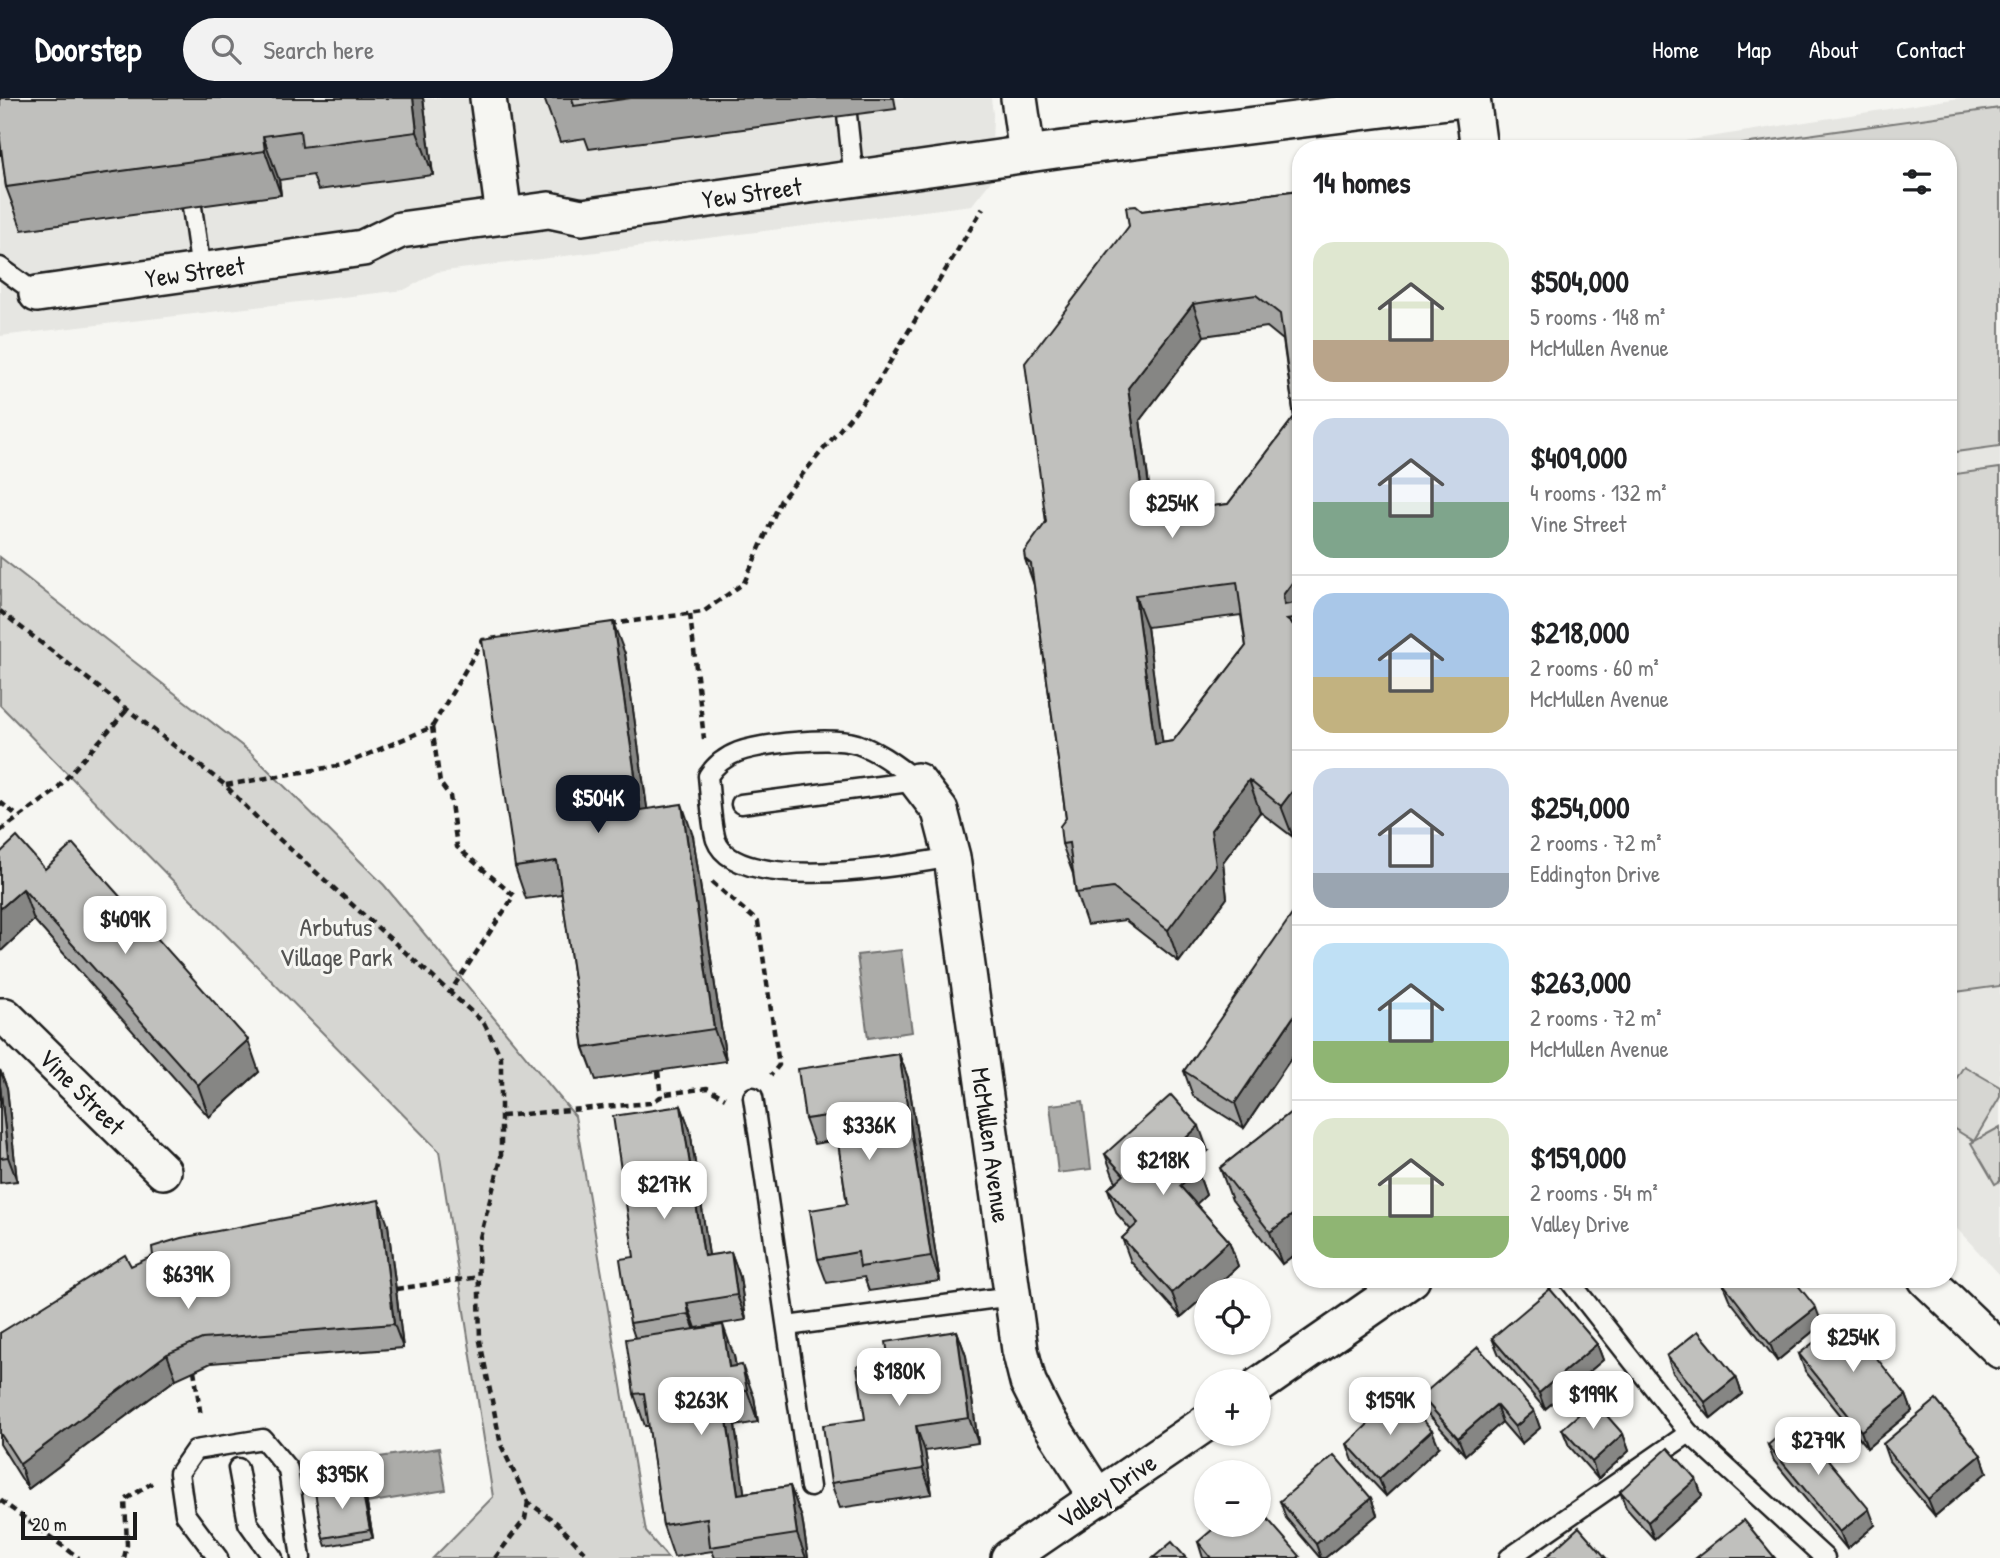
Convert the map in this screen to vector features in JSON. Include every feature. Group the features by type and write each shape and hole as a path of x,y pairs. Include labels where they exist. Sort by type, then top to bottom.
{"street":[{"path":"488,98 503,216"},
{"path":"1018,98 1027,154"},
{"path":"1472,98 1478,140"},
{"name":"Yew Street","path":"37,294 363,248 400,230 549,210 582,218 1027,154 1472,98"},
{"name":"McMullen Avenue","path":"918,781 940,811 952,858 1020,1350 1028,1381 1044,1414 1098,1498"},
{"name":"Vine Street","path":"0,1016 5,1016 163,1171"},
{"path":"1271,1377 1399,1288"},
{"path":"1935,1288 2000,1350"},
{"name":"Valley Drive","path":"1009,1558 1194,1431"}],"lane":[{"path":"847,115 855,179"},
{"path":"192,207 201,271"},
{"path":"0,267 37,294"},
{"path":"918,781 882,755 855,743 818,740 756,747 735,753 715,766 708,776 716,841 725,852 743,864 772,871 807,874 952,858"},
{"path":"741,804 918,781"},
{"path":"753,1097 810,1487"},
{"path":"1575,1288 1689,1433 1825,1558"},
{"path":"787,1326 1012,1296"},
{"path":"1509,1558 1689,1433"},
{"path":"218,1558 185,1514 179,1473 195,1450 263,1439 288,1469 301,1558"},
{"path":"238,1468 248,1523 273,1558"}],"path":[{"path":"607,624 703,612 744,583 781,500 873,390 983,208"},
{"path":"0,611 225,785 268,829 484,1023 501,1057 501,1159 478,1245 480,1341 501,1445 528,1502 557,1523 590,1558"},
{"path":"690,614 705,735 702,746"},
{"path":"225,785 343,765 432,727 483,640 525,635"},
{"path":"0,831 53,793 127,710"},
{"path":"432,727 440,783 450,796 457,847 514,896"},
{"path":"0,802 19,817"},
{"path":"501,1116 650,1103 666,1094 707,1088 729,1100 753,1097 779,1065 760,927 758,922 712,882 710,869"},
{"path":"450,992 514,896 525,893"},
{"path":"658,1071 661,1097"},
{"path":"396,1289 479,1277"},
{"path":"194,1370 201,1417"},
{"path":"124,1558 128,1545 125,1500 164,1476 179,1473"},
{"path":"0,1500 79,1558"},
{"path":"495,1558 525,1519 528,1502"}],"shaded area":[{"path":"0,98 991,98 991,181 972,205 437,272 404,290 0,336"},
{"path":"1959,98 2000,98 2000,1275 1957,1229 1957,140 1691,140"},
{"path":"901,950 912,1032 868,1038 857,955"},
{"path":"1083,1101 1091,1169 1058,1173 1050,1105"},
{"path":"439,1448 446,1490 366,1503 359,1460"}],"green space":[{"path":"2000,108 2000,446 1957,452 1957,140 1771,140"},
{"path":"2000,468 2000,986 1957,992 1957,474"},
{"name":"Arbutus Village Park","path":"0,557 250,752 384,885 575,1116 646,1532 668,1558 433,1558 493,1497 439,1151 0,705"},
{"path":"1964,1066 2000,1087 2000,1097 1974,1141 1957,1131 1957,1077"},
{"path":"2000,1127 2000,1181 1995,1184 1971,1143"}],"building":[{"path":"0,98 413,98 417,132 302,147 300,131 263,136 265,151 6,187 0,140"},
{"path":"572,98 631,98 574,106"},
{"path":"1292,191 1292,402 1280,314 1256,295 1193,304 1128,388 1145,515 1228,504 1292,420 1292,583 1283,595 1284,605 1292,604 1292,619 1287,620 1292,624 1292,792 1281,806 1249,780 1211,830 1216,866 1168,930 1113,888 1076,893 1069,843 1062,844 1060,826 1066,818 1031,564 1025,559 1024,552 1046,522 1025,363 1129,226 1126,207 1136,206 1142,211","holes":["1237,582 1246,646 1173,741 1155,744 1135,595"]},
{"path":"613,622 640,810 682,804 714,1029 584,1048 557,861 515,867 482,640"},
{"path":"17,837 45,869 73,844 248,1040 198,1085 23,889 0,909 0,853"},
{"path":"1292,914 1292,1019 1235,1103 1184,1071"},
{"path":"899,1054 931,1256 860,1267 858,1252 818,1259 810,1210 847,1204 834,1115 805,1119 798,1069"},
{"path":"0,1085 8,1157 0,1158"},
{"path":"1171,1095 1199,1126 1176,1147 1197,1170 1180,1186 1229,1241 1172,1293 1122,1238 1138,1223 1108,1189 1124,1175 1105,1154"},
{"path":"681,1106 704,1256 731,1252 737,1295 687,1303 689,1314 630,1323 620,1259 634,1257 613,1116"},
{"path":"1292,1111 1292,1215 1270,1232 1220,1168"},
{"path":"379,1200 394,1324 202,1339 167,1354 20,1464 0,1433 0,1333 125,1255 131,1266 153,1256 152,1247 181,1238"},
{"path":"1727,1288 1800,1288 1816,1308 1770,1344"},
{"path":"1550,1289 1597,1344 1539,1393 1492,1338"},
{"path":"1845,1318 1906,1395 1861,1431 1799,1354"},
{"path":"723,1325 729,1367 742,1365 747,1390 723,1394 738,1494 790,1486 797,1534 710,1547 707,1518 663,1525 644,1393 634,1394 626,1339"},
{"path":"957,1331 969,1418 916,1426 923,1469 831,1483 823,1425 865,1419 857,1366 889,1361 886,1342"},
{"path":"1698,1331 1736,1377 1705,1402 1667,1356"},
{"path":"1478,1347 1534,1411 1515,1427 1496,1405 1458,1438 1421,1396"},
{"path":"1400,1394 1432,1430 1379,1479 1347,1444"},
{"path":"1936,1400 1981,1455 1928,1499 1883,1444"},
{"path":"1594,1401 1623,1434 1592,1462 1562,1429"},
{"path":"1796,1421 1869,1509 1840,1532 1768,1445"},
{"path":"1668,1448 1696,1479 1648,1522 1620,1491"},
{"path":"1334,1455 1371,1498 1316,1544 1280,1501"},
{"path":"361,1484 370,1530 323,1538 315,1492"},
{"path":"1744,1520 1775,1558 1696,1558"},
{"path":"1271,1523 1300,1556 1211,1558 1198,1542 1204,1537 1271,1537"},
{"path":"1579,1527 1606,1558 1545,1558"},
{"path":"1172,1542 1186,1558 1153,1558"}]}
